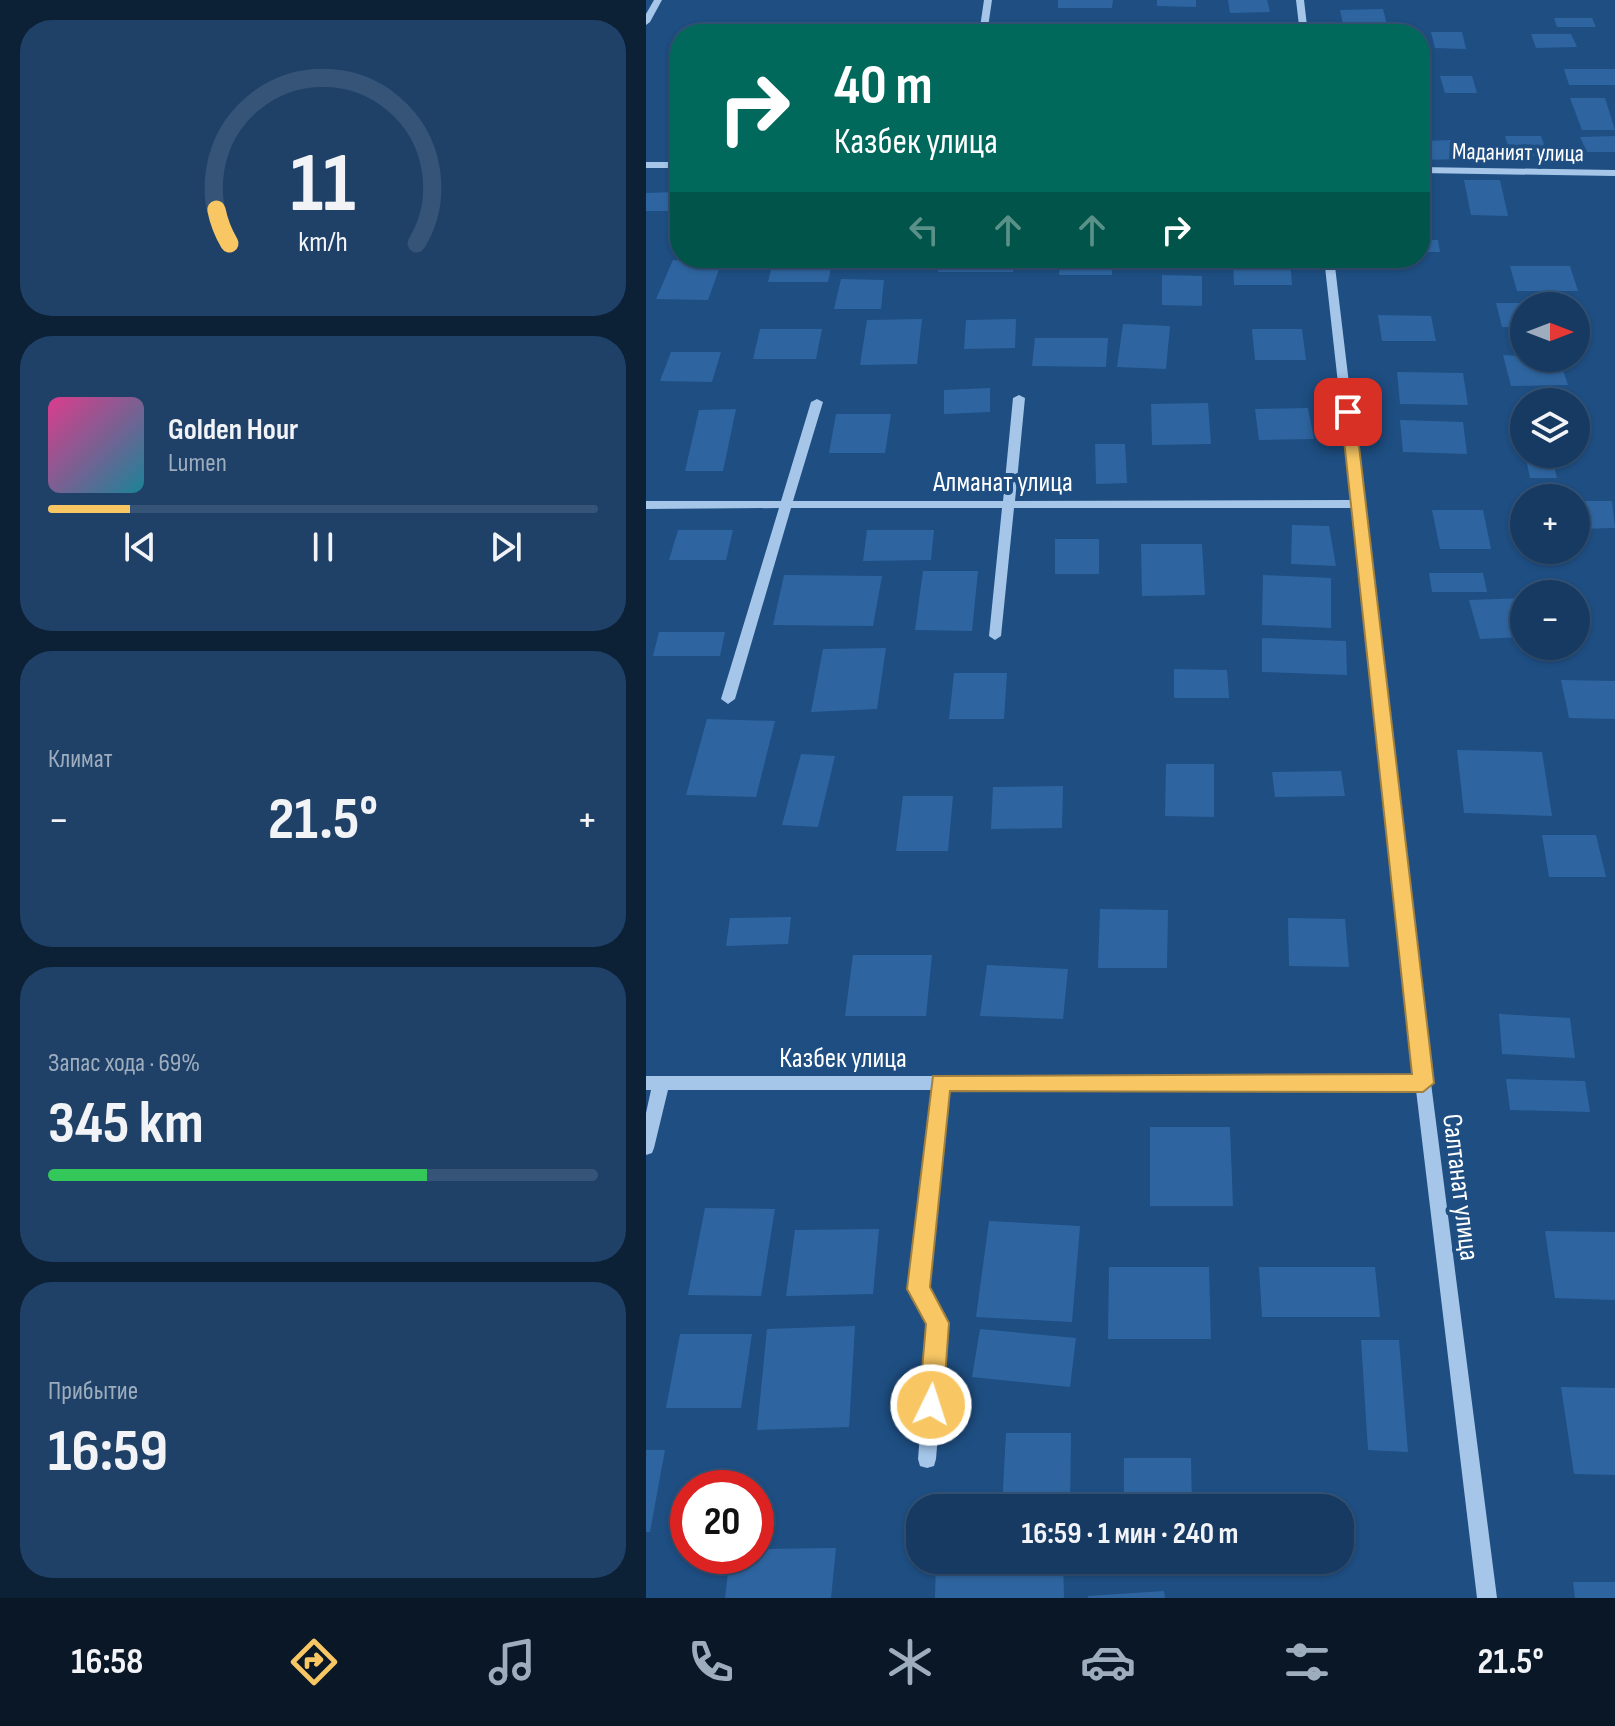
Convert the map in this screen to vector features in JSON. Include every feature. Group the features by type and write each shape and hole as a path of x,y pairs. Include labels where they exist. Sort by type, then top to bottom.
{"street":[{"path":"646,22 658,0"},
{"path":"984,24 988,0"},
{"path":"1300,0 1303,24"},
{"path":"646,165 670,165"},
{"name":"Маданият улица","path":"1430,170 1615,173"},
{"name":"Салтанат улица","path":"1330,268 1423,1083 1487,1598"},
{"path":"995,636 1011,505 1019,398"},
{"path":"728,699 817,402"},
{"name":"Алманат улица","path":"646,505 1359,504"},
{"path":"646,1148 654,1083"},
{"name":"Казбек улица","path":"654,1083 1423,1083"},
{"path":"927,1459 938,1323 918,1289 941,1083"}],"building":[{"path":"1058,0 1113,0 1112,8 1058,8"},
{"path":"1157,0 1196,0 1196,7 1157,6"},
{"path":"1228,0 1267,0 1270,12 1230,13"},
{"path":"1383,9 1387,24 1343,24 1340,10"},
{"path":"1554,18 1592,18 1596,27 1557,27"},
{"path":"1431,32 1462,32 1466,49 1435,48"},
{"path":"1531,34 1571,34 1577,47 1536,48"},
{"path":"1564,69 1615,69 1615,85 1569,85"},
{"path":"1440,76 1472,76 1477,93 1445,93"},
{"path":"1570,98 1605,98 1615,130 1582,130"},
{"path":"1505,136 1541,136 1548,156 1511,156"},
{"path":"1615,136 1615,152 1587,152 1580,137"},
{"path":"1459,140 1463,159 1430,160 1430,141"},
{"path":"1464,180 1500,180 1508,216 1471,215"},
{"path":"670,192 668,211 646,211 646,193"},
{"path":"1430,240 1438,240 1440,252 1430,252"},
{"path":"1510,266 1570,266 1578,291 1517,291"},
{"path":"670,267 719,268 708,300 656,299"},
{"path":"772,268 831,268 828,282 768,282"},
{"path":"938,268 1013,268 1013,272 938,272"},
{"path":"1059,268 1112,268 1112,275 1059,275"},
{"path":"1233,268 1291,268 1292,285 1234,285"},
{"path":"1162,275 1202,276 1202,306 1162,305"},
{"path":"841,279 884,280 881,309 834,309"},
{"path":"1496,303 1510,303 1510,327 1502,327"},
{"path":"1378,315 1431,316 1436,341 1382,341"},
{"path":"922,319 917,364 860,365 867,320"},
{"path":"1016,319 1015,348 964,349 966,320"},
{"path":"1123,324 1170,326 1166,369 1117,367"},
{"path":"760,329 822,329 816,359 753,359"},
{"path":"1252,329 1302,329 1306,360 1255,360"},
{"path":"1035,338 1108,338 1106,367 1032,366"},
{"path":"671,352 721,352 712,382 660,381"},
{"path":"1503,355 1510,355 1510,372 1564,372 1568,385 1511,386"},
{"path":"1397,372 1463,373 1468,405 1400,404"},
{"path":"990,388 990,412 944,414 944,390"},
{"path":"1208,403 1211,444 1152,445 1151,404"},
{"path":"1308,408 1314,439 1259,440 1255,409"},
{"path":"736,409 723,471 685,471 699,410"},
{"path":"836,414 891,414 885,453 829,453"},
{"path":"1400,420 1463,422 1467,454 1403,452"},
{"path":"1095,444 1125,444 1127,483 1096,484"},
{"path":"1528,468 1554,468 1557,478 1530,478"},
{"path":"1590,501 1612,501 1615,528 1590,529"},
{"path":"1432,510 1483,510 1491,549 1440,549"},
{"path":"1292,525 1329,526 1336,566 1291,564"},
{"path":"678,530 733,530 726,560 669,560"},
{"path":"867,530 934,530 931,560 863,561"},
{"path":"1055,539 1099,539 1099,574 1055,574"},
{"path":"1141,544 1202,544 1205,595 1142,596"},
{"path":"923,571 978,571 972,631 915,630"},
{"path":"1429,573 1483,573 1487,592 1432,592"},
{"path":"784,575 882,576 873,626 773,625"},
{"path":"1263,575 1331,578 1331,628 1262,625"},
{"path":"1510,599 1510,638 1480,639 1469,600"},
{"path":"659,632 725,632 720,656 653,656"},
{"path":"1262,638 1346,641 1347,675 1262,672"},
{"path":"886,648 877,709 811,712 823,649"},
{"path":"1174,669 1227,670 1229,698 1174,698"},
{"path":"954,673 1007,673 1004,719 949,719"},
{"path":"1561,680 1615,681 1615,719 1569,718"},
{"path":"707,719 775,721 756,797 686,795"},
{"path":"1457,750 1542,752 1552,816 1464,813"},
{"path":"801,754 835,756 818,827 782,825"},
{"path":"1166,764 1214,764 1214,817 1165,816"},
{"path":"1341,771 1345,796 1275,797 1272,772"},
{"path":"1063,786 1062,828 991,829 993,787"},
{"path":"903,796 953,796 948,851 896,851"},
{"path":"1542,835 1596,835 1606,877 1549,877"},
{"path":"1100,909 1168,910 1167,968 1098,968"},
{"path":"791,917 788,944 726,946 730,918"},
{"path":"1288,918 1345,919 1349,967 1289,966"},
{"path":"853,955 932,955 926,1016 845,1016"},
{"path":"987,965 1068,969 1063,1019 980,1016"},
{"path":"1499,1014 1570,1018 1575,1058 1502,1054"},
{"path":"1506,1079 1585,1081 1590,1112 1510,1110"},
{"path":"1150,1127 1230,1127 1233,1206 1150,1206"},
{"path":"705,1208 775,1209 761,1296 688,1295"},
{"path":"989,1221 1080,1226 1072,1322 976,1317"},
{"path":"879,1229 873,1294 786,1296 795,1230"},
{"path":"1545,1231 1615,1232 1615,1300 1555,1298"},
{"path":"1109,1267 1209,1267 1211,1339 1108,1339"},
{"path":"1259,1267 1375,1267 1380,1317 1262,1317"},
{"path":"855,1326 849,1427 757,1430 767,1329"},
{"path":"980,1329 1076,1338 1070,1387 972,1377"},
{"path":"680,1334 752,1334 741,1408 666,1408"},
{"path":"1361,1340 1399,1340 1408,1452 1368,1450"},
{"path":"1561,1387 1615,1388 1615,1475 1574,1474"},
{"path":"1006,1433 1071,1433 1070,1494 1003,1494"},
{"path":"646,1450 665,1450 650,1532 646,1532"},
{"path":"1124,1458 1191,1458 1192,1494 1124,1494"},
{"path":"836,1548 831,1598 725,1598 728,1574 774,1574 774,1549"},
{"path":"936,1574 1063,1574 1064,1598 935,1598"},
{"path":"1573,1582 1615,1582 1615,1598 1575,1598"},
{"path":"1164,1591 1165,1598 1088,1598 1088,1596"}],"route":[{"path":"931,1405 938,1323 918,1289 941,1083 1423,1083 1348,412"}]}
